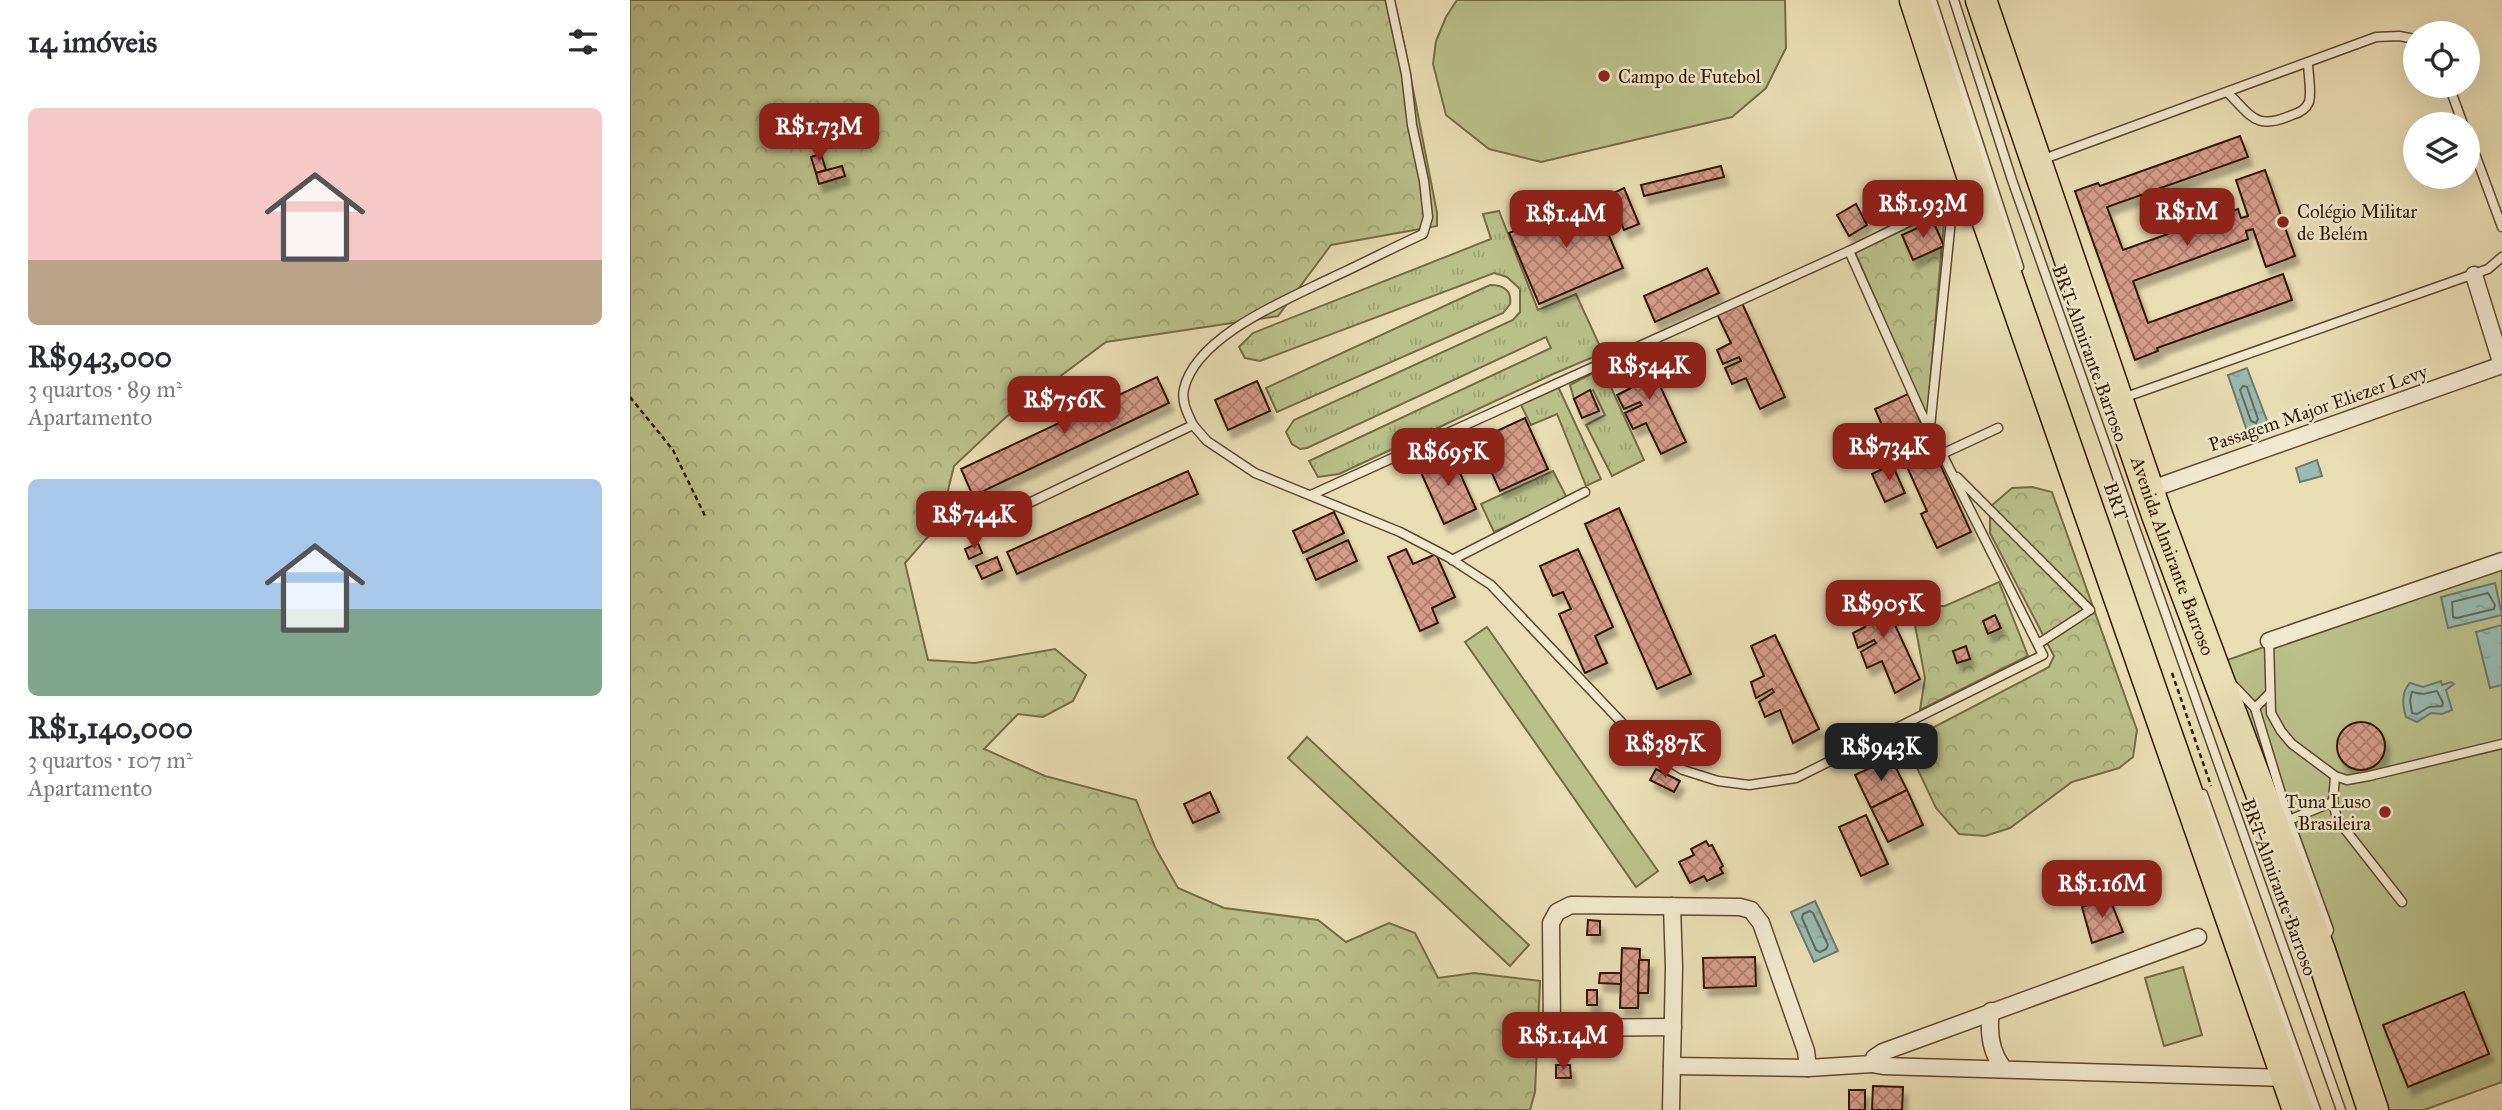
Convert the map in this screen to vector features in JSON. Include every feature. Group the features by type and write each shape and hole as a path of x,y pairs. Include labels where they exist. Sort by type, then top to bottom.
{"highway":[{"path":"1915,0 1964,194 2298,1110"},
{"name":"Avenida Almirante Barroso","path":"1981,0 2117,400 2320,951 2373,1110"}],"street":[{"path":"2474,275 2502,365"},
{"name":"Passagem Major Eliezer Levy","path":"2149,490 2502,365"},
{"path":"2269,641 2502,561"},
{"path":"1672,1027 1552,1028 1553,917 1566,906 1740,907 1755,914 1761,923 1802,1038 1808,1068"},
{"path":"1671,1110 1672,906"},
{"path":"1872,1064 1874,1058 1883,1052 2197,937"},
{"path":"1991,1011 1990,1040 1994,1057 2003,1068"},
{"path":"1672,1066 1808,1068 1872,1064 2287,1078"}],"lane":[{"path":"1390,0 1406,74 1412,125 1429,217 1423,234 1281,301 1234,327 1200,360 1188,376 1183,392 1185,407 1193,425 1207,441 1255,474 1400,532 1491,585 1644,746 1683,770 1718,781 1749,785 1796,778 2043,655 1942,454 1849,251"},
{"path":"1932,0 2023,278"},
{"name":"BRT Almirante Barroso","path":"1954,0 2012,180 2341,1110"},
{"path":"2036,162 2376,37 2403,37"},
{"path":"2227,92 2257,121 2269,123 2283,119 2301,111 2309,102 2308,62"},
{"path":"2480,167 2502,227"},
{"path":"1311,495 1849,251 1964,194"},
{"path":"1930,429 1964,194"},
{"path":"2117,400 2488,270 2502,257"},
{"path":"986,523 1193,425"},
{"path":"1942,454 1998,428"},
{"path":"1950,470 2090,610 2038,644"},
{"path":"1452,560 1585,492"},
{"path":"2269,641 2271,713 2292,744 2335,776 2347,780 2369,776 2502,744"},
{"path":"2213,666 2255,708 2289,820 2329,930 2320,951"},
{"path":"2255,708 2270,693"},
{"path":"2335,776 2333,802 2337,819 2402,902"},
{"path":"2200,786 2316,1110"},
{"path":"2289,820 2333,802"}],"path":[{"path":"630,397 673,450 706,518"}],"green space":[{"path":"630,0 1394,0 1437,213 1437,226 1331,245 1278,316 1106,342 1006,417 954,466 940,523 905,563 928,660 975,663 1055,649 1086,675 1073,701 1043,717 1018,714 984,749 1045,776 1136,800 1155,847 1178,888 1224,908 1318,920 1346,942 1389,923 1415,933 1438,978 1474,973 1540,981 1535,1092 1530,1110 630,1110"},
{"name":"Campo de Futebol","path":"1457,0 1785,0 1786,48 1766,88 1732,117 1541,162 1489,149 1446,115 1433,64 1436,41"},
{"path":"1945,210 1927,419 1855,252"},
{"path":"1499,211 1538,310 1576,294 1603,353 1339,474 1318,477 1309,461 1551,348 1546,337 1307,448 1300,449 1292,444 1286,432 1294,420 1513,320 1520,312 1520,289 1507,277 1494,273 1260,361 1245,358 1239,347 1253,333 1491,239 1483,214"},
{"path":"1490,285 1503,287 1510,295 1510,304 1503,313 1277,412 1266,388"},
{"path":"1608,365 1609,383 1644,460 1612,476 1586,425 1605,415 1593,390 1574,399 1570,385"},
{"path":"1555,380 1601,479 1586,486 1557,414 1531,425 1519,401"},
{"path":"1553,471 1567,498 1494,532 1481,504"},
{"path":"2032,487 2052,492 2137,730 2133,757 2119,768 2072,782 2010,828 1985,836 1959,834 1936,808 1918,770 1912,747 1917,736 2049,667 2054,656 1990,533 1990,507 2012,488"},
{"name":"Tuna Luso Brasileira","path":"2502,562 2502,1082 2424,1110 2375,1110 2219,663"},
{"path":"1999,582 2028,656 1920,710 1925,678 1915,625 1925,616 1927,606 1945,606"},
{"path":"1487,627 1658,871 1636,887 1465,642"},
{"path":"1307,737 1529,945 1510,966 1288,758"},
{"path":"2183,967 2202,1035 2164,1046 2145,978"}],"water":[{"path":"2247,368 2269,426 2248,434 2228,375"},
{"path":"2317,460 2322,476 2300,482 2296,468"},
{"path":"2495,583 2502,615 2448,628 2441,597"},
{"path":"2502,625 2502,685 2490,688 2476,632"},
{"path":"2441,681 2442,685 2451,682 2454,684 2446,690 2452,710 2442,714 2431,713 2417,722 2406,717 2403,698 2410,683 2423,687"},
{"path":"1815,901 1838,951 1814,962 1791,912"}],"building":[{"path":"2240,136 2248,157 2107,207 2123,250 2238,209 2241,218 2248,216 2236,180 2265,170 2295,256 2266,267 2253,229 2246,231 2248,239 2133,281 2148,323 2283,274 2292,300 2157,348 2158,351 2135,360 2075,191 2098,183 2100,186"},
{"path":"821,154 826,170 816,173 811,157"},
{"path":"842,166 845,176 819,184 816,173"},
{"path":"1721,166 1724,177 1644,196 1641,185"},
{"path":"1624,188 1639,224 1624,230 1609,195"},
{"path":"1592,196 1623,268 1539,304 1509,233"},
{"path":"1856,204 1867,225 1849,236 1837,215"},
{"path":"1970,206 1971,217 1959,218 1958,207"},
{"path":"1933,221 1944,246 1913,260 1902,235"},
{"path":"1707,268 1719,293 1655,322 1644,296"},
{"path":"1742,303 1785,397 1760,409 1746,378 1732,384 1725,368 1741,361 1739,357 1723,364 1717,350 1731,343 1717,314"},
{"path":"1642,347 1686,442 1661,454 1646,423 1633,429 1625,413 1642,405 1640,402 1624,409 1617,395 1631,388 1618,359"},
{"path":"1157,377 1169,403 973,496 961,469"},
{"path":"1257,381 1270,411 1228,430 1215,400"},
{"path":"1590,390 1599,411 1582,418 1574,399"},
{"path":"1908,394 1971,532 1937,548 1921,514 1927,511 1894,438 1889,441 1875,409"},
{"path":"1525,418 1548,469 1500,491 1477,440"},
{"path":"1451,453 1476,509 1444,524 1419,468"},
{"path":"1892,464 1905,493 1885,502 1872,474"},
{"path":"1188,471 1198,494 1017,574 1007,552"},
{"path":"1619,508 1691,674 1657,689 1585,524"},
{"path":"1334,512 1344,533 1303,553 1293,531"},
{"path":"1348,540 1357,561 1316,580 1307,559"},
{"path":"978,543 982,553 969,559 965,549"},
{"path":"1406,549 1413,564 1436,554 1455,597 1432,608 1438,623 1420,631 1388,557"},
{"path":"1578,549 1613,627 1595,636 1607,663 1585,673 1559,614 1571,609 1563,592 1553,596 1540,566"},
{"path":"997,557 1002,570 982,579 976,566"},
{"path":"1877,586 1920,679 1895,693 1882,661 1867,668 1861,652 1876,643 1874,640 1858,648 1853,633 1865,627 1853,597"},
{"path":"1995,615 2001,628 1988,634 1983,621"},
{"path":"1775,635 1819,729 1793,743 1780,710 1765,717 1759,702 1774,692 1772,689 1756,698 1751,682 1764,676 1751,646"},
{"path":"1966,646 1970,659 1957,663 1953,651"},
{"path":"2361,722 2378,729 2385,746 2378,763 2361,770 2344,763 2337,746 2344,729"},
{"path":"1891,758 1907,790 1871,808 1855,775"},
{"path":"1656,769 1680,781 1674,792 1650,780"},
{"path":"1907,790 1923,825 1888,842 1871,808"},
{"path":"1210,792 1219,812 1193,823 1184,804"},
{"path":"1866,815 1888,864 1861,876 1839,827"},
{"path":"1706,841 1709,846 1712,845 1723,866 1720,868 1723,873 1707,881 1704,876 1690,883 1679,862 1694,855 1691,849"},
{"path":"2109,897 2123,932 2092,943 2082,907"},
{"path":"1588,920 1600,921 1600,935 1587,935"},
{"path":"1622,948 1640,949 1638,1008 1620,1008"},
{"path":"1755,957 1756,986 1704,988 1703,958"},
{"path":"1639,960 1649,960 1648,993 1638,993"},
{"path":"1600,973 1621,973 1621,984 1599,983"},
{"path":"1587,990 1597,990 1597,1005 1587,1005"},
{"path":"2464,992 2489,1054 2408,1087 2383,1025"},
{"path":"1556,1065 1570,1065 1571,1078 1556,1078"},
{"path":"1873,1086 1903,1087 1902,1110 1872,1110"},
{"path":"1849,1090 1865,1090 1865,1110 1849,1110"}],"place":[{"name":"Campo de Futebol","path":"1604,76"},
{"name":"Colégio Militar de Belém","path":"2283,222"},
{"name":"Tuna Luso Brasileira","path":"2385,812"}]}
